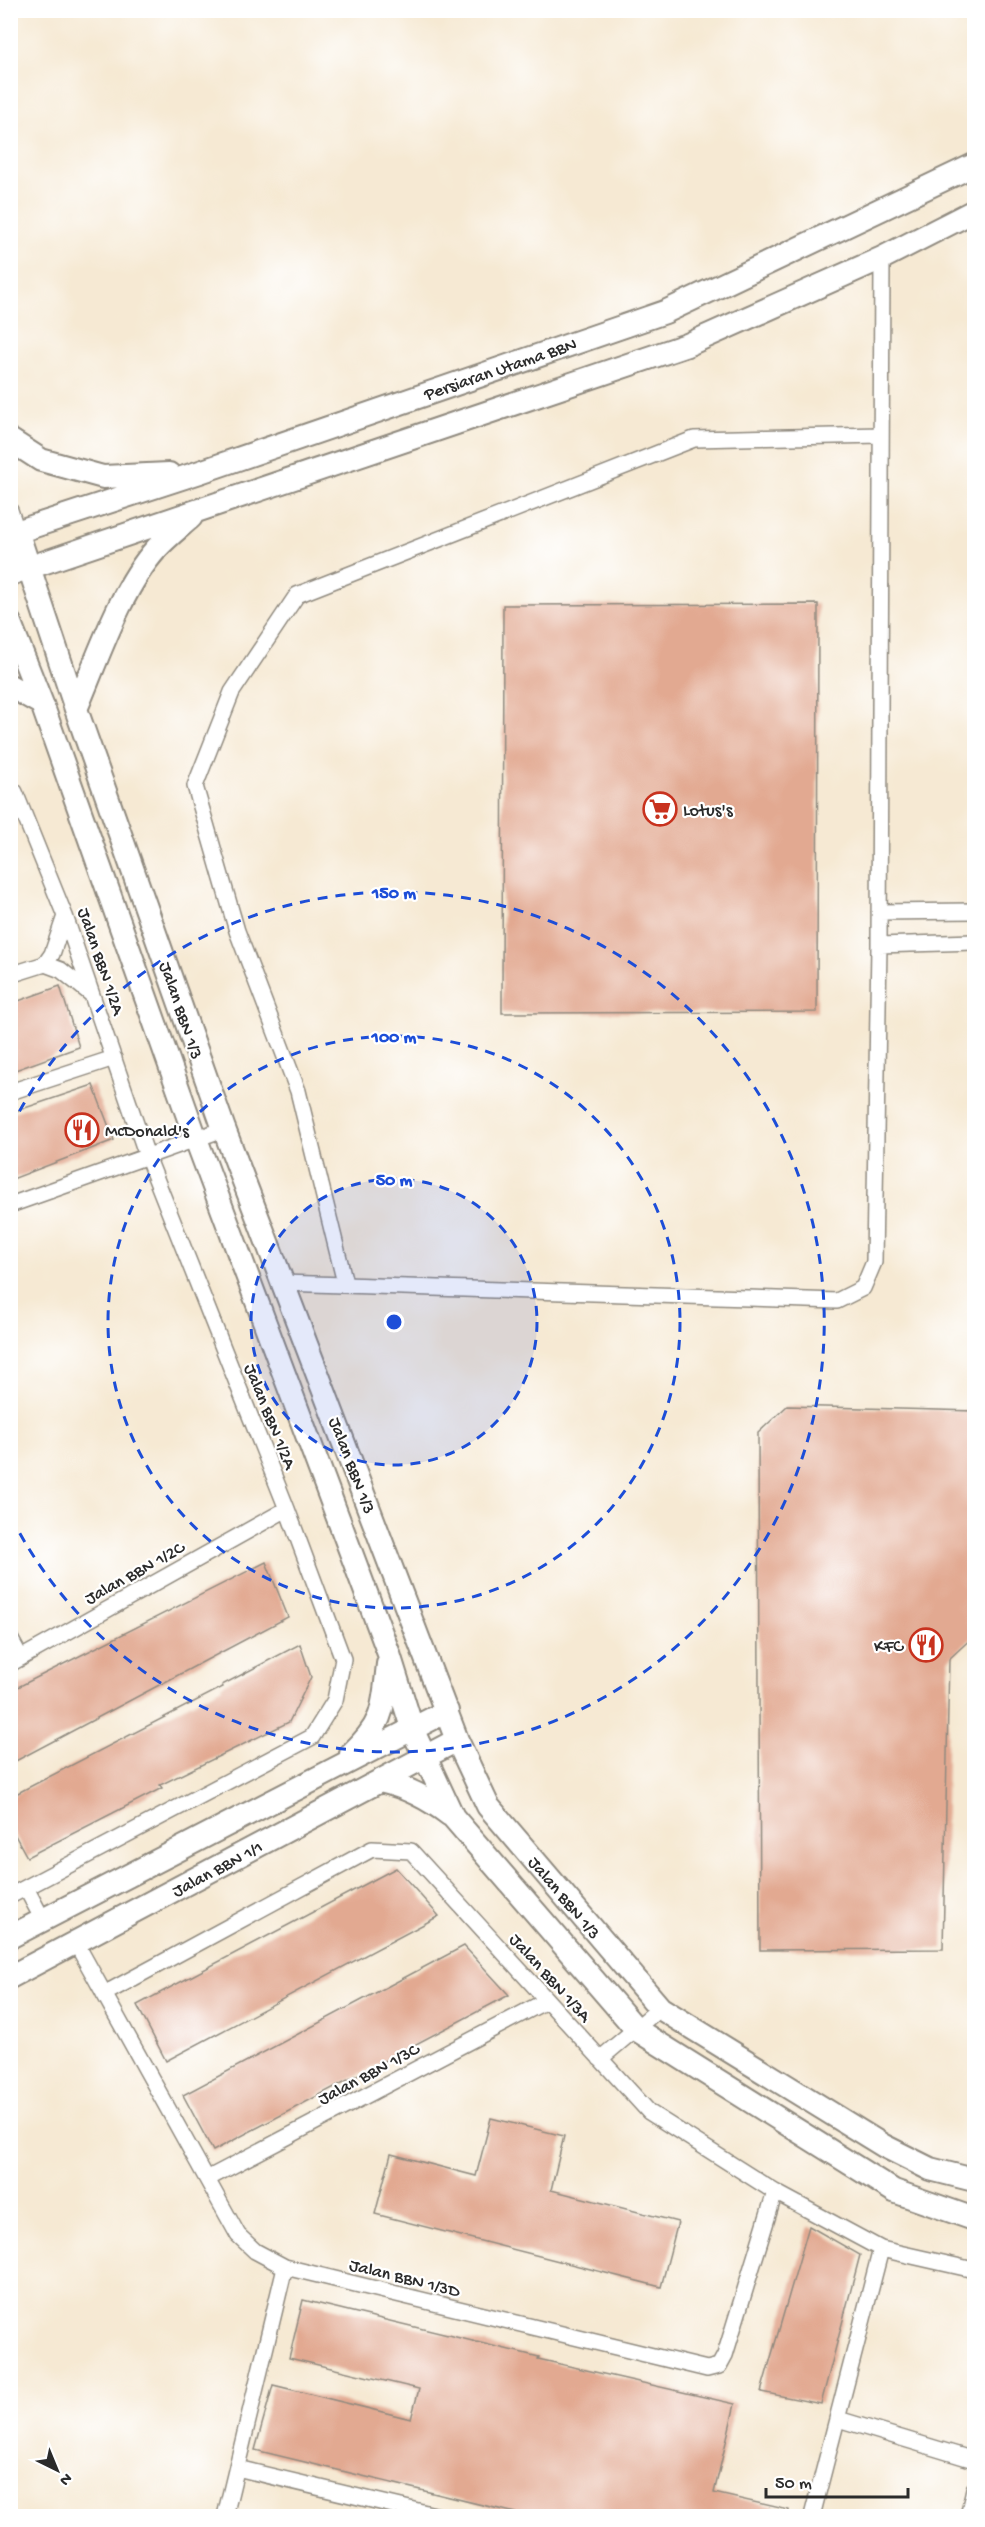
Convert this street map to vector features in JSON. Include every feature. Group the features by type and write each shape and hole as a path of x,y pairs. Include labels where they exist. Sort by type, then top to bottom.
{"street":[{"name":"Persiaran Utama BBN","path":"14,532 200,472 665,312 975,165"},
{"path":"20,571 687,345 882,258 975,211"},
{"path":"284,1378 285,1357 280,1330 271,1302 274,1288 282,1283 345,1283 837,1302 862,1288 874,1262 879,945 882,258"},
{"path":"345,1283 298,1091 237,931 195,786 232,692 297,595 694,439 881,435"},
{"path":"10,440 41,460 103,477 200,472"},
{"path":"10,510 14,532"},
{"path":"76,709 120,606 133,583 156,549 196,512"},
{"name":"Jalan BBN 1/3","path":"14,532 20,571 76,709 224,1129 457,1740 488,1806 660,2008 884,2146 930,2169 975,2180"},
{"name":"Jalan BBN 1/3","path":"10,623 42,704 196,1139 389,1654 413,1731 453,1817 637,2030 894,2191 975,2219"},
{"path":"10,686 42,704"},
{"name":"Jalan BBN 1/2A","path":"10,789 15,792 65,916 95,998 147,1156 287,1509 343,1659 335,1700 312,1737 10,1896"},
{"path":"879,912 975,911"},
{"path":"10,975 45,964 52,954 65,916"},
{"path":"879,945 975,942"},
{"path":"45,964 61,970 95,998"},
{"path":"10,1092 114,1058"},
{"path":"10,1205 224,1129"},
{"name":"Jalan BBN 1/2C","path":"10,1638 16,1661 287,1509"},
{"path":"335,1770 373,1733 381,1716 389,1654"},
{"name":"Jalan BBN 1/1","path":"10,1938 413,1731 447,1711"},
{"name":"Jalan BBN 1/1","path":"10,1977 457,1740"},
{"path":"380,1781 404,1786 435,1803 453,1817"},
{"name":"Jalan BBN 1/3A","path":"105,1994 372,1850 411,1851 649,2112 776,2192 881,2249 975,2270"},
{"path":"26,1888 43,1920"},
{"name":"Jalan BBN 1/3D","path":"76,1943 238,2235 255,2251 285,2267 707,2369 718,2366 725,2355 776,2192"},
{"name":"Jalan BBN 1/3C","path":"207,2179 546,2001"},
{"path":"600,2059 637,2030 660,2008"},
{"path":"812,2517 881,2249"},
{"path":"225,2517 285,2267"},
{"path":"838,2419 975,2460"},
{"path":"237,2468 439,2517"},
{"path":"968,2517 975,2489"}],"building":[{"name":"Lotus's","path":"818,604 817,1012 502,1013 503,605"},
{"path":"60,986 79,1047 10,1072 10,1004"},
{"path":"93,1085 114,1140 10,1180 10,1113"},
{"path":"787,1406 975,1411 975,1635 949,1659 943,1949 760,1950 758,1433"},
{"path":"266,1562 288,1617 10,1764 10,1691"},
{"path":"300,1644 311,1677 289,1722 160,1785 162,1788 27,1857 10,1826 10,1797 223,1687 222,1685"},
{"path":"396,1868 439,1916 166,2061 137,2005"},
{"path":"464,1946 509,1995 213,2151 183,2095"},
{"path":"491,2118 564,2136 551,2190 678,2222 661,2287 375,2214 391,2154 476,2176"},
{"path":"809,2226 860,2255 821,2404 761,2392"},
{"path":"303,2300 539,2357 538,2359 735,2404 714,2493 789,2510 789,2517 532,2517 255,2450 273,2385 411,2419 419,2389 289,2358"}],"place":[{"name":"Lotus's","path":"660,809"},
{"name":"McDonald's","path":"82,1130"},
{"name":"KFC","path":"926,1645"}]}
